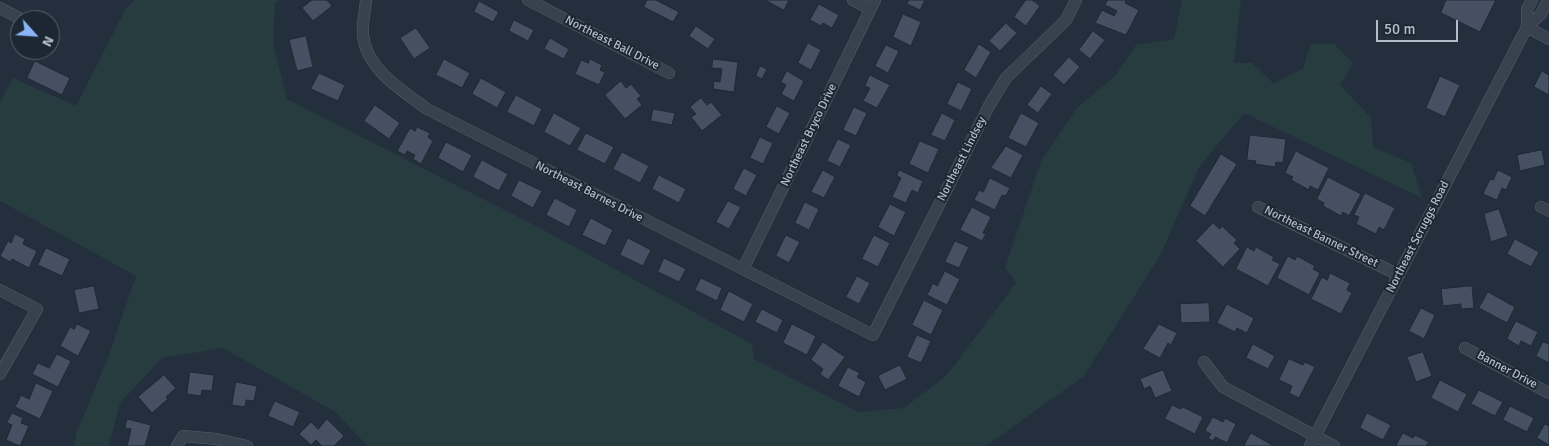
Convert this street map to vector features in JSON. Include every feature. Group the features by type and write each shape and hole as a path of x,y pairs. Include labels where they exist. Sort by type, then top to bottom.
{"street":[{"name":"Northeast Barnes Drive","path":"366,0 363,36 369,56 393,84 427,109 873,335"},
{"name":"Northeast Ball Drive","path":"528,0 669,72"},
{"path":"853,0 873,5"},
{"name":"Northeast Lindsey","path":"873,335 1002,85 1066,20 1076,0"},
{"name":"Northeast Scruggs Road","path":"1526,28 1527,10 1532,0"},
{"name":"Northeast Scruggs Road","path":"1312,441 1526,28 1541,14 1548,0"},
{"name":"Northeast Bryco Drive","path":"743,270 873,5"},
{"path":"1526,28 1549,39"},
{"name":"Northeast Banner Street","path":"1258,207 1398,275"},
{"path":"0,290 37,309 0,374"},
{"name":"Banner Drive","path":"1465,348 1549,393"},
{"path":"1204,362 1223,387 1312,441 1334,446"},
{"path":"177,446 184,436 216,439 247,446"}],"green space":[{"path":"134,0 280,0 275,3 273,43 287,99 540,228 752,344 754,359 859,412 904,408 946,376 1016,283 1005,268 1041,161 1077,108 1115,76 1136,45 1174,39 1182,0 1241,0 1234,63 1252,63 1274,84 1303,68 1311,44 1334,44 1353,63 1340,85 1371,118 1373,147 1411,163 1422,198 1244,113 1199,167 1161,254 1084,376 986,446 368,446 335,412 223,348 162,358 120,403 109,446 74,446 77,432 110,352 136,276 0,201 0,102 13,78 76,106 125,10"}],"building":[{"path":"312,0 327,0 332,6 313,21 302,8"},
{"path":"647,0 656,0 679,12 673,22 644,7"},
{"path":"765,0 789,0 784,10"},
{"path":"909,0 925,0 920,10 907,4"},
{"path":"1026,0 1032,0 1040,6 1026,26 1014,17"},
{"path":"1108,0 1126,0 1125,3 1139,10 1126,35 1095,23 1102,10 1114,16 1117,11 1105,5"},
{"path":"1446,0 1496,0 1480,32 1441,13"},
{"path":"479,1 499,12 493,22 474,12"},
{"path":"819,4 839,15 832,28 823,23 821,26 810,20"},
{"path":"903,14 921,22 911,46 893,37"},
{"path":"514,20 534,30 528,41 509,31"},
{"path":"1006,23 1017,33 1000,51 989,41"},
{"path":"696,26 715,39 708,49 689,36"},
{"path":"416,28 430,48 414,59 400,38"},
{"path":"1093,31 1105,40 1090,59 1079,50"},
{"path":"306,36 313,67 297,71 289,40"},
{"path":"550,38 569,49 564,59 544,49"},
{"path":"808,43 821,50 811,70 798,63"},
{"path":"979,44 991,52 976,78 964,70"},
{"path":"886,45 899,51 888,73 875,66"},
{"path":"1069,57 1080,67 1064,85 1053,75"},
{"path":"444,59 470,73 462,88 436,75"},
{"path":"590,59 602,65 600,70 605,72 599,85 575,74 581,60 588,63"},
{"path":"713,59 738,62 734,92 713,89 714,81 720,82 722,69 712,68"},
{"path":"35,61 70,78 62,95 27,78"},
{"path":"760,66 767,69 762,79 756,76"},
{"path":"787,71 804,81 794,101 781,94 786,85 781,82"},
{"path":"1542,71 1549,75 1549,95 1534,87"},
{"path":"319,73 345,85 338,101 311,89"},
{"path":"870,75 890,85 877,108 863,101 870,88 865,86"},
{"path":"1440,76 1460,85 1445,117 1426,108"},
{"path":"481,78 506,92 497,108 472,94"},
{"path":"621,81 626,88 631,84 641,96 637,99 642,105 625,119 605,95"},
{"path":"958,82 972,89 961,111 947,104"},
{"path":"1041,86 1052,94 1038,113 1027,105"},
{"path":"516,95 542,109 534,126 507,112"},
{"path":"701,98 707,105 711,102 722,115 702,131 691,117 696,114 690,107"},
{"path":"375,105 400,123 389,139 364,121"},
{"path":"777,106 790,113 779,134 766,127"},
{"path":"854,107 867,113 856,136 843,130"},
{"path":"653,109 675,113 672,125 651,121"},
{"path":"554,113 581,128 570,146 544,132"},
{"path":"942,113 955,120 945,141 931,135"},
{"path":"1021,113 1039,123 1026,147 1008,138"},
{"path":"417,127 430,133 428,137 433,141 421,164 413,159 415,155 407,151 405,155 397,151 410,128 415,131"},
{"path":"586,133 614,147 605,164 577,150"},
{"path":"1250,135 1286,139 1283,163 1276,162 1275,167 1255,164 1256,161 1247,160"},
{"path":"760,137 773,143 763,164 750,158"},
{"path":"838,139 851,145 840,167 827,161"},
{"path":"920,141 939,149 928,173 909,164"},
{"path":"446,142 472,155 463,172 438,158"},
{"path":"1006,146 1023,155 1011,178 991,168"},
{"path":"1542,150 1545,165 1520,171 1517,155"},
{"path":"1296,151 1329,168 1318,190 1310,186 1309,190 1291,180 1293,177 1285,173"},
{"path":"622,152 649,166 640,183 613,169"},
{"path":"1221,154 1237,164 1205,216 1190,206"},
{"path":"482,160 508,174 499,191 473,177"},
{"path":"744,168 757,175 746,196 733,189"},
{"path":"823,170 835,177 824,198 811,192"},
{"path":"899,170 923,181 918,193 912,190 906,203 892,197 901,178 897,176"},
{"path":"1498,170 1512,177 1506,190 1502,188 1497,200 1483,194 1490,179 1493,180"},
{"path":"659,175 686,189 679,203 652,189"},
{"path":"1328,177 1361,194 1349,216 1343,212 1341,216 1323,206 1324,203 1317,199"},
{"path":"990,178 1010,188 1006,196 1002,195 995,210 974,200 979,190 983,192"},
{"path":"519,180 542,191 533,208 511,196"},
{"path":"1365,193 1395,208 1384,230 1379,227 1376,234 1356,224 1359,217 1354,215"},
{"path":"555,198 577,210 569,227 546,215"},
{"path":"728,201 741,207 729,229 716,222"},
{"path":"805,202 819,209 809,230 795,223"},
{"path":"890,204 906,212 894,236 878,227"},
{"path":"972,207 991,217 983,233 986,234 982,241 960,230"},
{"path":"1499,209 1508,236 1491,242 1484,214"},
{"path":"591,218 613,230 605,246 582,235"},
{"path":"1213,223 1220,229 1222,226 1237,240 1234,243 1240,249 1223,267 1196,241"},
{"path":"15,234 25,239 23,244 37,251 29,268 12,259 10,262 0,256 8,241 11,243"},
{"path":"786,235 800,242 789,263 776,256"},
{"path":"874,235 890,243 878,267 862,259"},
{"path":"628,238 651,250 643,266 620,255"},
{"path":"1515,239 1539,252 1531,267 1507,254"},
{"path":"955,241 969,247 959,268 945,262"},
{"path":"1247,247 1254,251 1256,247 1274,257 1272,260 1280,264 1268,286 1236,269"},
{"path":"46,248 70,259 62,276 38,265"},
{"path":"1288,256 1295,260 1297,256 1315,266 1313,269 1320,273 1309,295 1277,278"},
{"path":"664,258 686,269 679,282 658,272"},
{"path":"945,271 960,279 947,305 927,295 933,283 937,286"},
{"path":"1330,273 1350,283 1347,290 1352,293 1341,314 1311,299 1322,277 1327,280"},
{"path":"857,276 870,283 859,304 846,297"},
{"path":"701,278 722,288 717,301 695,290"},
{"path":"94,286 99,309 79,313 74,290"},
{"path":"1472,286 1474,308 1461,309 1461,304 1443,306 1441,289"},
{"path":"729,291 753,304 744,322 720,310"},
{"path":"1488,292 1515,307 1507,323 1479,308"},
{"path":"924,300 943,310 931,335 912,325"},
{"path":"1209,303 1210,322 1181,323 1180,304"},
{"path":"1227,304 1254,318 1247,333 1237,328 1235,332 1217,323"},
{"path":"1421,308 1435,315 1424,339 1409,331"},
{"path":"762,309 783,320 777,333 755,322"},
{"path":"1516,321 1538,332 1531,346 1521,341 1519,346 1507,339"},
{"path":"77,324 91,331 78,356 60,346 70,327 74,329"},
{"path":"792,324 816,336 807,355 783,343"},
{"path":"1159,324 1177,333 1171,345 1168,343 1160,358 1143,349"},
{"path":"917,335 931,341 921,363 907,357"},
{"path":"823,342 845,357 828,380 820,374 823,369 811,360"},
{"path":"1543,342 1549,344 1549,363 1536,356"},
{"path":"1253,344 1275,356 1268,369 1246,358"},
{"path":"1423,352 1432,376 1416,382 1407,357"},
{"path":"57,354 71,361 58,387 32,374 38,363 49,368"},
{"path":"1289,359 1303,365 1305,362 1315,367 1299,398 1289,393 1292,386 1279,380"},
{"path":"900,365 907,379 885,390 878,376"},
{"path":"848,367 860,373 857,377 866,382 859,397 838,386"},
{"path":"1163,370 1172,391 1155,398 1150,386 1144,389 1140,379"},
{"path":"190,372 214,375 212,391 202,390 201,396 187,394"},
{"path":"164,375 176,388 166,397 168,399 152,413 138,397"},
{"path":"1440,380 1467,394 1458,412 1431,398"},
{"path":"236,382 257,386 254,401 246,400 245,407 232,405"},
{"path":"36,383 53,391 40,419 15,407 21,395 29,399"},
{"path":"1479,390 1503,402 1495,416 1471,404"},
{"path":"275,401 300,412 293,427 268,416"},
{"path":"1172,405 1181,409 1183,407 1203,417 1195,434 1165,419"},
{"path":"1510,406 1534,418 1527,432 1503,420"},
{"path":"12,413 23,418 21,423 29,426 20,446 6,440 12,425 7,423"},
{"path":"1367,413 1391,425 1383,440 1360,428"},
{"path":"1213,417 1223,422 1225,418 1236,424 1227,443 1215,437 1213,441 1208,438 1211,434 1205,431"},
{"path":"127,419 151,425 145,446 127,446 131,429 125,428"},
{"path":"327,419 344,436 334,446 322,446 316,440 311,445 299,434 311,422 318,429"},
{"path":"1545,424 1549,426 1549,445 1537,438"},
{"path":"1251,433 1274,446 1244,446"},
{"path":"1403,433 1413,438 1415,435 1429,442 1426,446 1396,446"}]}
